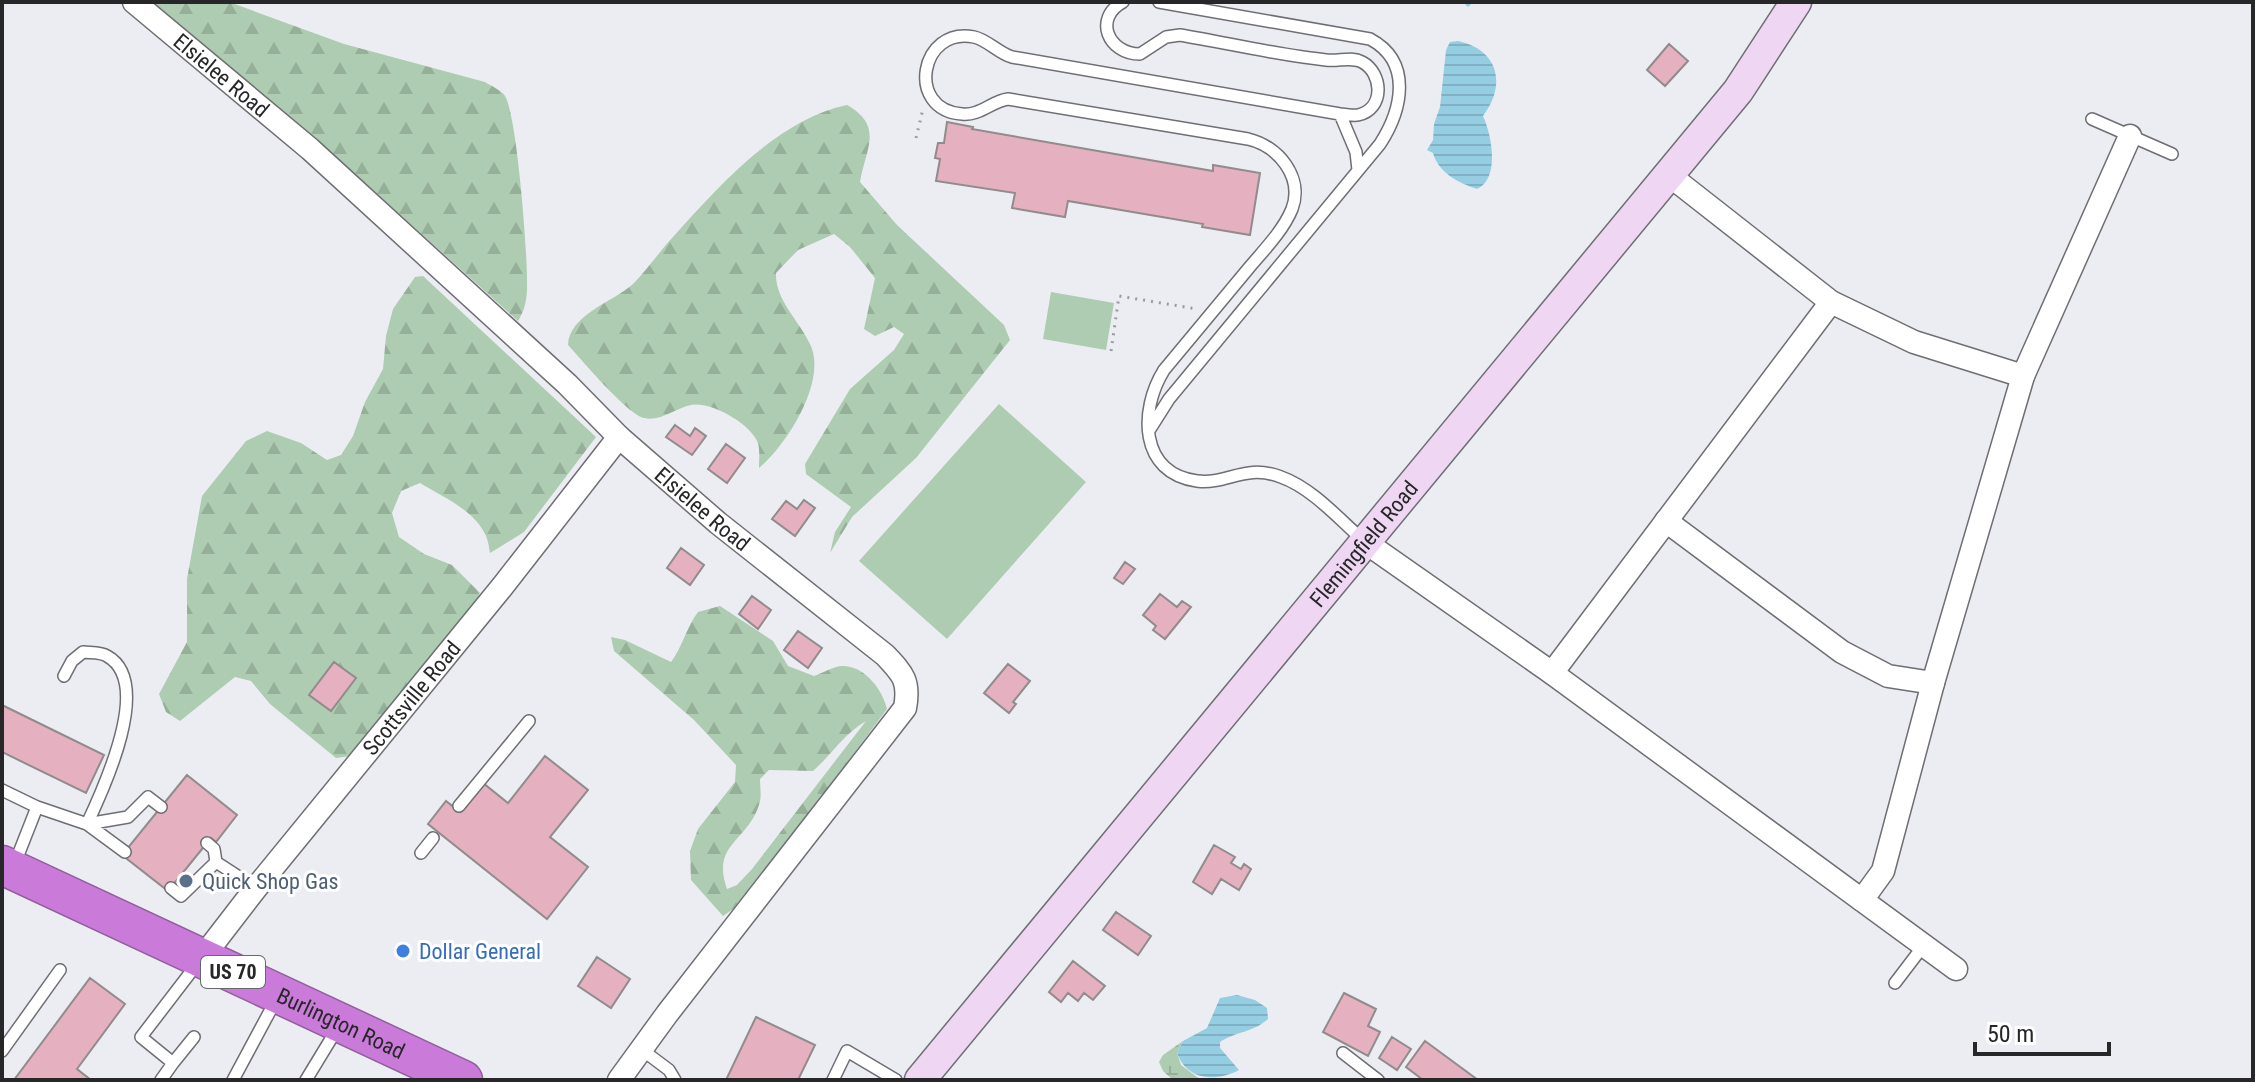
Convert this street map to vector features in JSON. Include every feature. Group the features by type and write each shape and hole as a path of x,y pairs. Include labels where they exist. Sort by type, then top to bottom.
{"highway":[{"name":"Burlington Road","path":"6,875 202,958 463,1080"}],"street":[{"name":"Elsielee Road","path":"134,2 310,149 567,384 619,437 718,523 885,655 901,673 908,688 905,708 619,1080"},
{"name":"Flemingfield Road","path":"920,1080 1738,91 1796,2"},
{"path":"1862,900 1883,871 1933,683 2023,376 2130,136"},
{"path":"1669,175 1831,302 1914,342 2023,376"},
{"path":"1552,673 1831,302"},
{"name":"Scottsville Road","path":"202,958 619,437"},
{"path":"1666,521 1842,652 1888,676 1933,683"},
{"path":"1365,542 1552,673 1956,969"}],"lane":[{"path":"1123,2 1112,11 1107,29 1115,46 1132,54 1140,54 1166,37 1180,35 1328,61 1358,60 1373,71 1378,93 1368,110 1358,115 1340,114 1012,57 977,37 966,36 954,38 934,52 925,71 929,94 944,109 964,115 974,114 1008,99 1248,139 1270,147 1289,170 1295,194 1286,221 1164,370 1150,401 1148,433 1157,457 1174,473 1200,482 1247,471 1280,476 1305,491 1365,542"},
{"path":"1148,433 1169,399 1389,130 1401,83 1394,61 1379,44 1359,36 1159,2"},
{"path":"1340,114 1356,152 1358,170"},
{"path":"2092,119 2172,154"},
{"path":"64,676 72,661 83,652 106,654 119,666 126,686 119,748 87,824"},
{"path":"459,806 529,721"},
{"path":"2,790 37,807 87,824 125,852"},
{"path":"87,824 128,817 148,797 161,807"},
{"path":"6,875 37,807"},
{"path":"421,853 433,838"},
{"path":"207,843 214,849 216,862 256,888"},
{"path":"171,888 181,896 216,862"},
{"path":"1895,983 1924,945"},
{"path":"173,1063 141,1037 202,958"},
{"path":"2,1051 60,970"},
{"path":"233,1080 279,994"},
{"path":"306,1080 324,1055 340,1022"},
{"path":"161,1080 194,1037"},
{"path":"641,1049 669,1070 675,1080"},
{"path":"833,1080 847,1051 896,1080"},
{"path":"1343,1053 1379,1080"}],"path":[{"path":"916,138 920,115 929,94"},
{"path":"1111,351 1119,296 1197,309"}],"green space":[{"path":"137,2 229,2 344,44 485,82 501,92 505,96 514,130 524,218 527,291 518,321 364,182 239,79"},
{"path":"847,105 858,113 869,130 870,139 860,182 897,225 1004,325 1010,340 916,458 852,517 830,553 835,532 851,507 806,474 805,464 850,389 894,350 904,334 894,327 875,336 864,329 875,278 850,247 834,234 798,250 776,273 783,301 810,344 814,375 802,411 792,428 759,468 758,443 747,428 729,415 709,407 691,405 656,418 644,418 616,397 568,345 576,325 633,284 710,197 751,157 797,124"},
{"path":"423,276 596,437 524,532 490,553 480,525 456,504 420,483 401,491 392,513 399,537 424,554 452,565 480,593 469,615 350,756 336,758 270,704 251,681 235,677 180,721 166,712 159,694 187,642 187,579 202,496 246,441 267,431 301,443 327,460 341,455 353,436 365,402 383,369 386,336 393,309 415,277"},
{"path":"1051,292 1114,303 1106,350 1043,339"},
{"path":"999,404 1086,482 947,639 859,561"},
{"path":"720,606 773,641 788,666 814,676 840,666 852,667 866,675 877,688 887,709 784,847 733,909 723,916 691,880 690,851 698,829 735,782 736,765 694,720 614,651 611,637 625,640 671,662 698,612","holes":["866,721 737,885 727,889 724,862 732,844 754,817 761,795 760,779 769,770 813,771"]},
{"path":"1183,1041 1177,1053 1181,1065 1201,1080 1173,1080 1163,1071 1159,1062 1163,1055"}],"water":[{"path":"1458,41 1483,52 1495,71 1495,93 1483,116 1491,145 1491,167 1484,184 1477,189 1450,176 1439,166 1433,153 1427,150 1433,140 1440,107 1446,50 1450,42"},
{"path":"1237,995 1255,1000 1267,1008 1268,1019 1220,1042 1220,1048 1239,1070 1212,1077 1195,1074 1177,1053 1183,1041 1207,1028 1220,998"}],"building":[{"path":"1669,44 1688,61 1665,86 1647,70"},
{"path":"947,122 1213,171 1213,165 1260,173 1250,235 1068,201 1065,217 1012,208 1015,193 936,181 940,159 935,158 938,143 944,143"},
{"path":"675,425 690,436 695,428 706,436 692,455 666,437"},
{"path":"726,444 745,458 727,483 708,469"},
{"path":"804,500 815,508 795,536 772,519 786,501 797,509"},
{"path":"681,548 704,565 690,585 667,568"},
{"path":"1125,562 1135,569 1123,584 1114,578"},
{"path":"1160,594 1177,607 1182,601 1191,607 1165,639 1153,630 1156,626 1143,615"},
{"path":"752,596 771,610 758,629 739,614"},
{"path":"798,631 822,648 808,668 784,650"},
{"path":"334,662 356,678 331,711 309,695"},
{"path":"1008,664 1030,681 1013,702 1016,704 1009,713 984,693"},
{"path":"2,705 104,755 86,793 2,752"},
{"path":"545,756 588,790 550,837 588,867 547,919 428,824 446,801 460,812 483,783 508,803"},
{"path":"187,775 237,815 216,842 211,838 168,891 122,855"},
{"path":"1214,845 1235,857 1231,863 1241,869 1244,864 1251,869 1239,890 1221,879 1212,894 1193,882"},
{"path":"1116,912 1151,936 1138,955 1103,930"},
{"path":"597,957 630,979 611,1008 578,986"},
{"path":"1073,961 1105,986 1093,1000 1084,993 1078,1001 1068,993 1061,1002 1049,992"},
{"path":"90,978 125,1004 77,1069 91,1080 14,1080"},
{"path":"1344,993 1376,1009 1368,1026 1380,1032 1368,1056 1323,1032"},
{"path":"756,1017 815,1045 798,1080 726,1080"},
{"path":"1392,1037 1411,1049 1397,1070 1379,1058"},
{"path":"1425,1041 1478,1080 1423,1080 1406,1067"}],"place":[{"name":"Quick Shop Gas","path":"186,881"},
{"name":"Dollar General","path":"403,951"}]}
